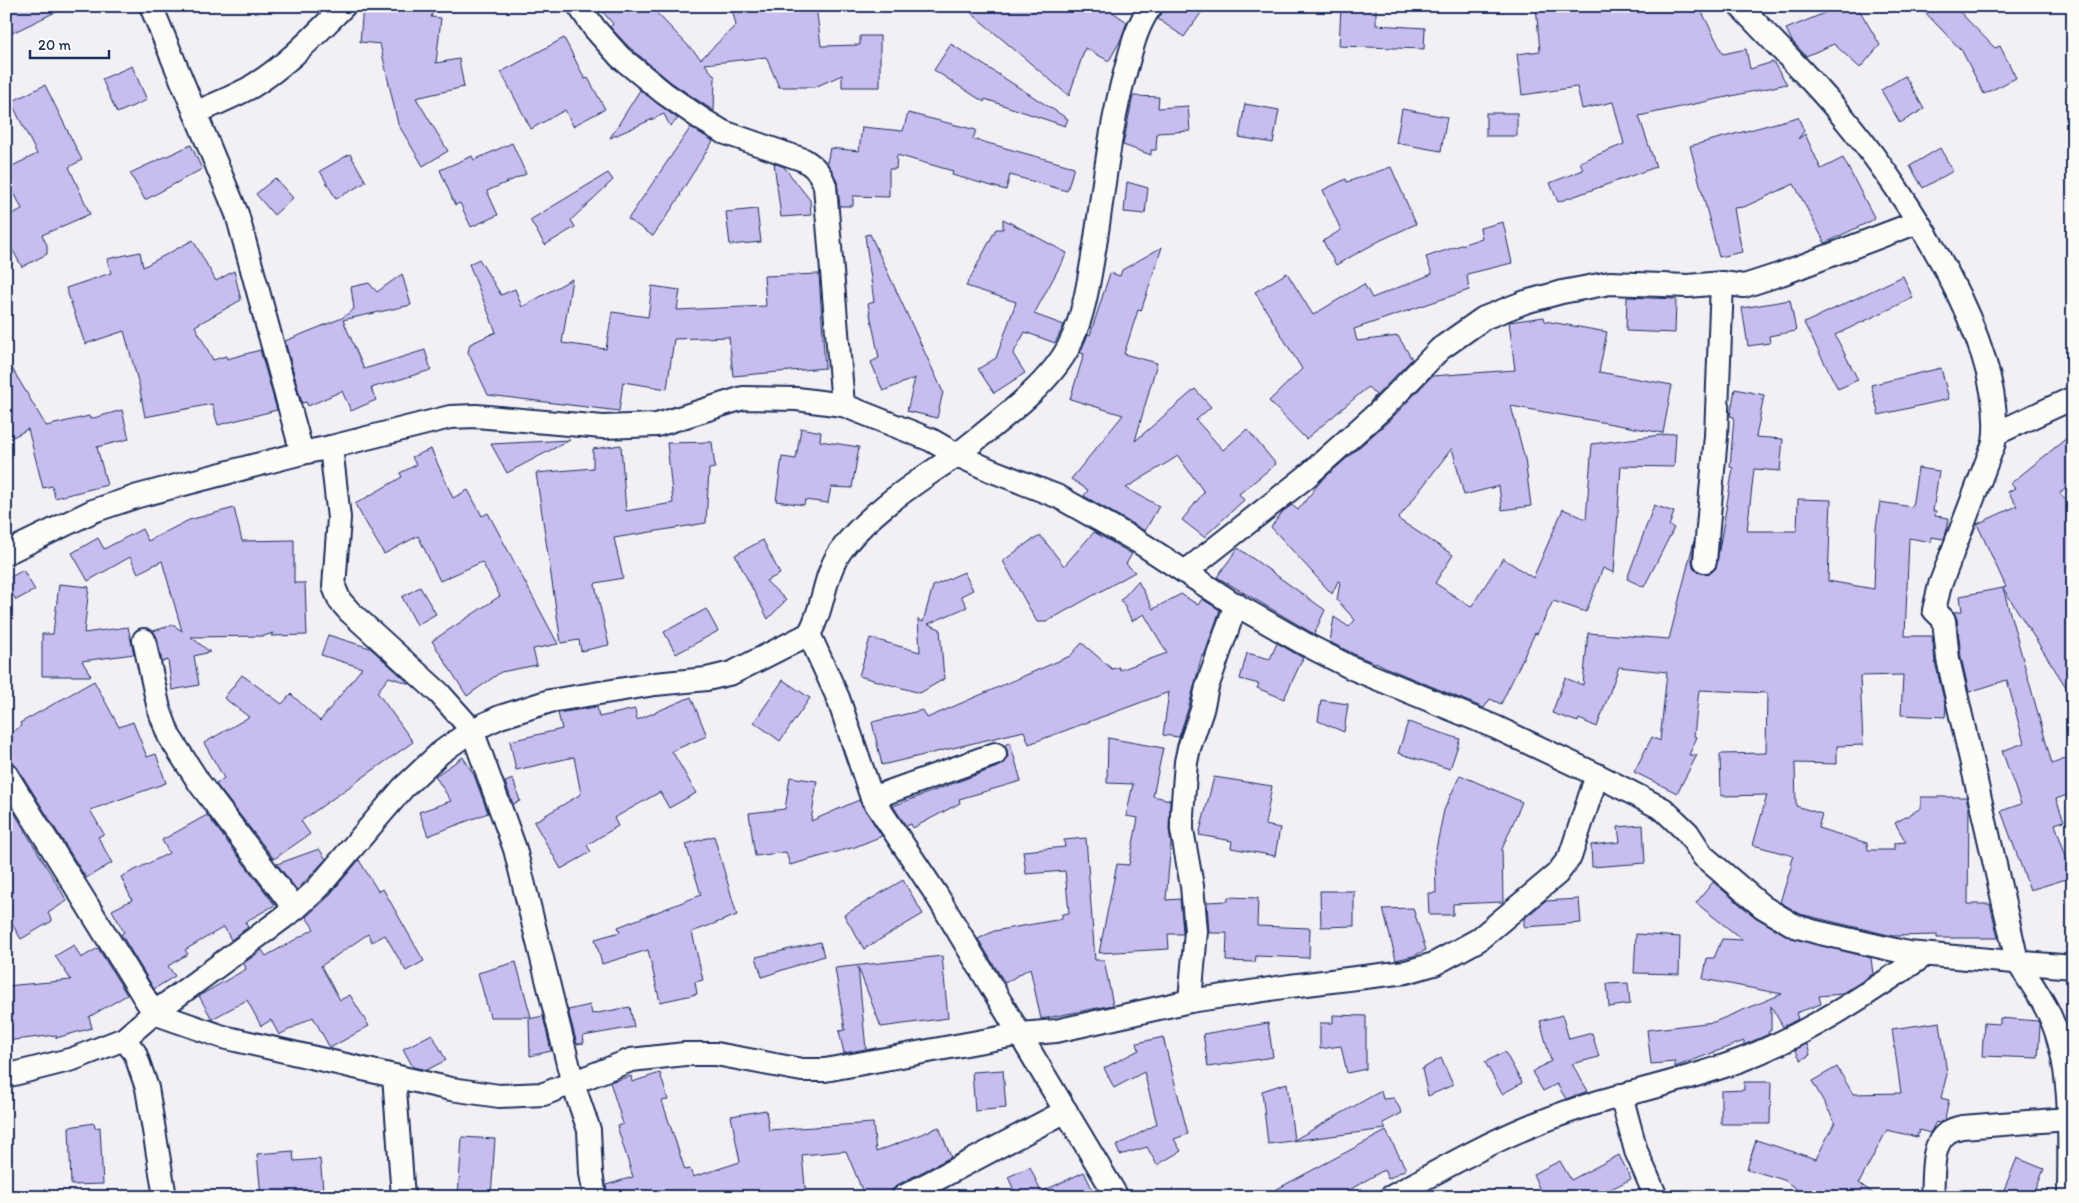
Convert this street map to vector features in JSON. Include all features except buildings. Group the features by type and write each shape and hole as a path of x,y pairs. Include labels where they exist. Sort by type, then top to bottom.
{"street":[{"path":"151,6 243,231 302,452"},
{"path":"195,113 250,87 300,49 344,6"},
{"path":"579,6 595,29 620,57 664,93 723,132 804,160 815,167 822,177 825,186 843,405"},
{"path":"6,1076 73,1059 124,1039 154,1013 295,909 317,889 403,788 440,752 472,730 500,717 550,701 655,684 707,680 732,673 809,634 816,622 824,590 839,553 869,520 904,491 957,455 1028,395 1054,369 1070,346 1081,318 1088,287 1118,97 1135,37 1151,6"},
{"path":"1740,6 1847,121 1892,182 1918,222 1961,302 1979,344 1994,395 1996,421 1994,442 1940,585 1934,610 1944,620 1948,659 2017,961 2041,998 2058,1038 2064,1059 2068,1118 2069,1197"},
{"path":"1185,572 1306,477 1382,409 1440,349 1484,318 1524,302 1562,292 1610,283 1688,286 1722,283 1744,286 1781,274 1918,222"},
{"path":"1705,561 1716,436 1722,283"},
{"path":"6,553 93,511 138,496 302,452 332,447 450,417 476,416 603,427 657,425 742,398 798,399 843,405 931,440 957,455 990,470 1059,497 1142,544 1236,604 1289,635 1352,668 1495,727 1662,809 1688,833 1703,856 1763,907 1779,918 1816,932 1908,953 2073,966"},
{"path":"1995,434 2073,398"},
{"path":"332,447 339,518 334,587 340,601 350,612 438,693 472,730 515,849 573,1084 588,1130 591,1174 595,1197"},
{"path":"1190,1001 1196,931 1192,886 1182,830 1186,762 1202,710 1206,687 1236,604"},
{"path":"809,634 838,698 872,798 936,894 1117,1197"},
{"path":"144,640 159,709 169,736 200,784 295,909"},
{"path":"872,798 994,754"},
{"path":"6,774 154,1013 223,1037 451,1090 499,1096 544,1094 631,1060 676,1055 716,1054 802,1070 825,1070 1021,1034 1056,1031 1190,1001 1290,986 1406,972 1434,964 1478,940 1557,874 1570,857 1596,775"},
{"path":"1390,1197 1517,1131 1620,1095 1699,1075 1742,1060 1796,1035 1847,1008 1924,955"},
{"path":"124,1039 135,1053 147,1088 165,1197"},
{"path":"394,1076 403,1197"},
{"path":"1620,1095 1636,1151 1656,1197"},
{"path":"903,1197 1066,1111"},
{"path":"1932,1197 1936,1150 1940,1140 1948,1132 1962,1127 2068,1118"}]}
